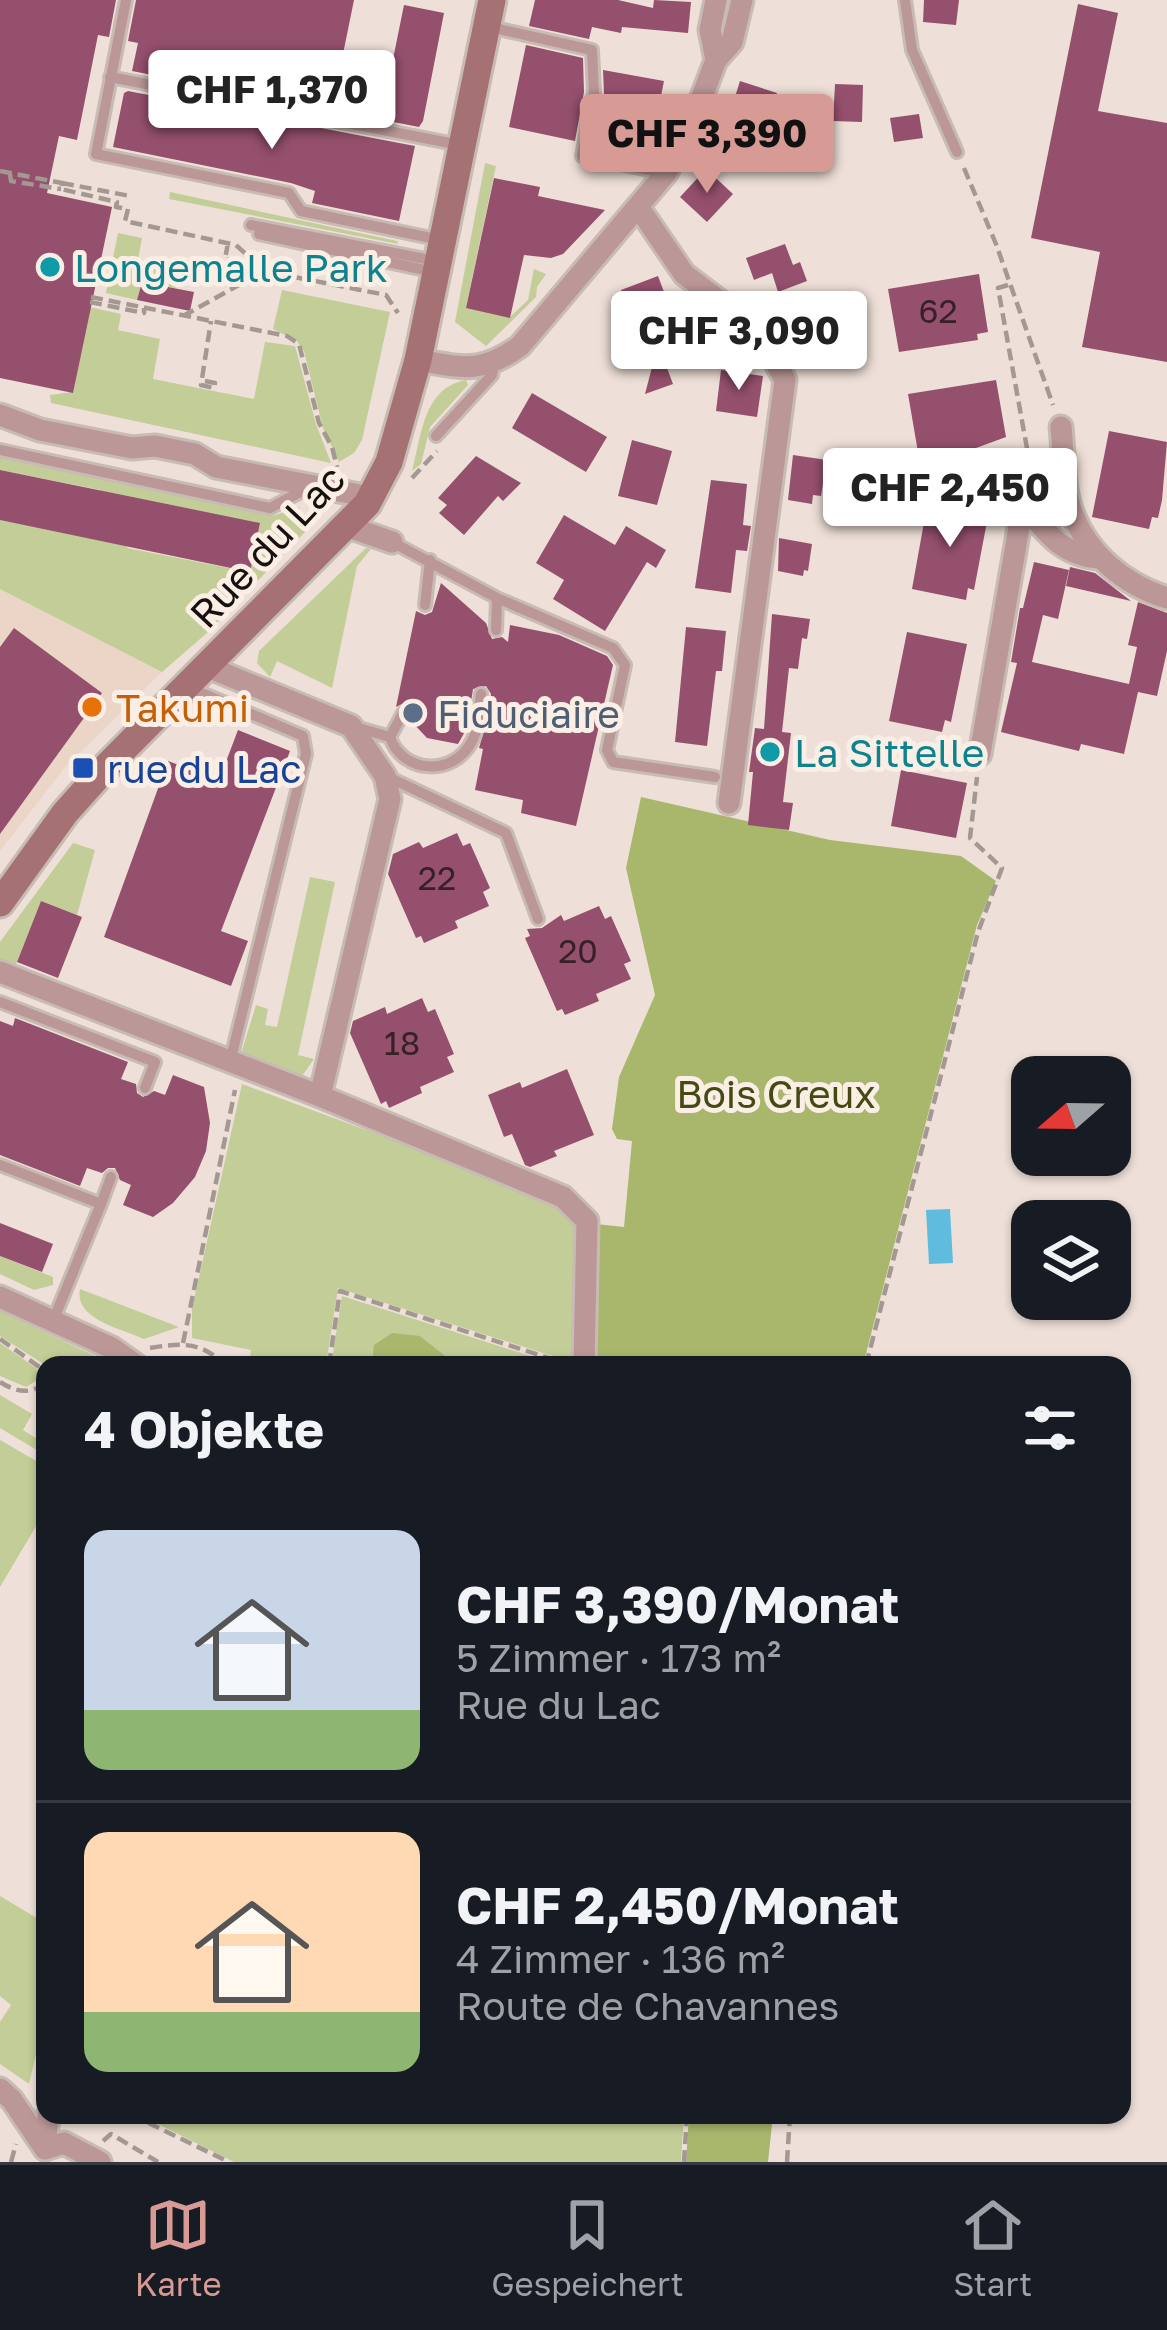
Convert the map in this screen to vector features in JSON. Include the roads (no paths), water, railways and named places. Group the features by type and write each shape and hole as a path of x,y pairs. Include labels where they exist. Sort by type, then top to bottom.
{"street":[{"path":"716,0 710,30 716,60"},
{"path":"418,360 461,368 494,364 520,346 666,173 689,131 716,60 732,42 742,0"},
{"name":"Rue du Lac","path":"0,903 65,813 368,500 388,462 418,360 489,13"},
{"path":"639,208 684,274 741,318 775,357 784,380 729,803"},
{"path":"0,415 40,430 132,448 155,446 195,454 216,467 368,500 392,542"},
{"path":"1060,428 1071,511 1099,558 1137,587 1167,598"},
{"path":"980,754 1023,504 1051,539 1069,551 1099,558"},
{"path":"346,526 392,542"},
{"name":"Rue du Lac","path":"198,677 351,726"},
{"path":"320,1096 389,799 386,776 351,726"},
{"path":"0,973 320,1096 563,1197 587,1221 584,1356"},
{"path":"0,1297 135,1356"},
{"path":"0,2090 39,2155"},
{"path":"39,2155 46,2124"},
{"path":"39,2155 64,2143 102,2152"}],"lane":[{"path":"126,0 96,154 289,194 302,211 440,258"},
{"path":"905,0 911,50 957,152"},
{"path":"489,13 592,50 594,93 582,156 666,173"},
{"path":"110,76 464,146"},
{"path":"250,228 440,258"},
{"path":"436,436 492,375 494,364"},
{"path":"0,450 271,508 311,487"},
{"path":"392,542 497,598 613,648 625,664 608,749 613,762 715,777"},
{"path":"425,604 430,560"},
{"path":"496,630 497,598"},
{"path":"198,677 208,698 303,736 306,754 235,1064"},
{"path":"403,712 391,736 395,752 403,759 440,767 460,758 473,740 481,694"},
{"path":"351,726 391,736"},
{"path":"386,776 506,833 538,920"},
{"path":"0,1002 154,1062 146,1088"},
{"path":"0,1165 101,1204"},
{"path":"53,1321 111,1177"}],"water":[{"path":"950,1209 953,1263 929,1264 926,1210"}],"place":[{"name":"Longemalle Park","path":"50,267"},
{"name":"Takumi","path":"92,707"},
{"name":"Fiduciaire","path":"413,713"},
{"name":"La Sittelle","path":"770,752"},
{"name":"rue du Lac","path":"83,768"}],"park label":[{"name":"Bois Creux","path":"776,1093"}]}
